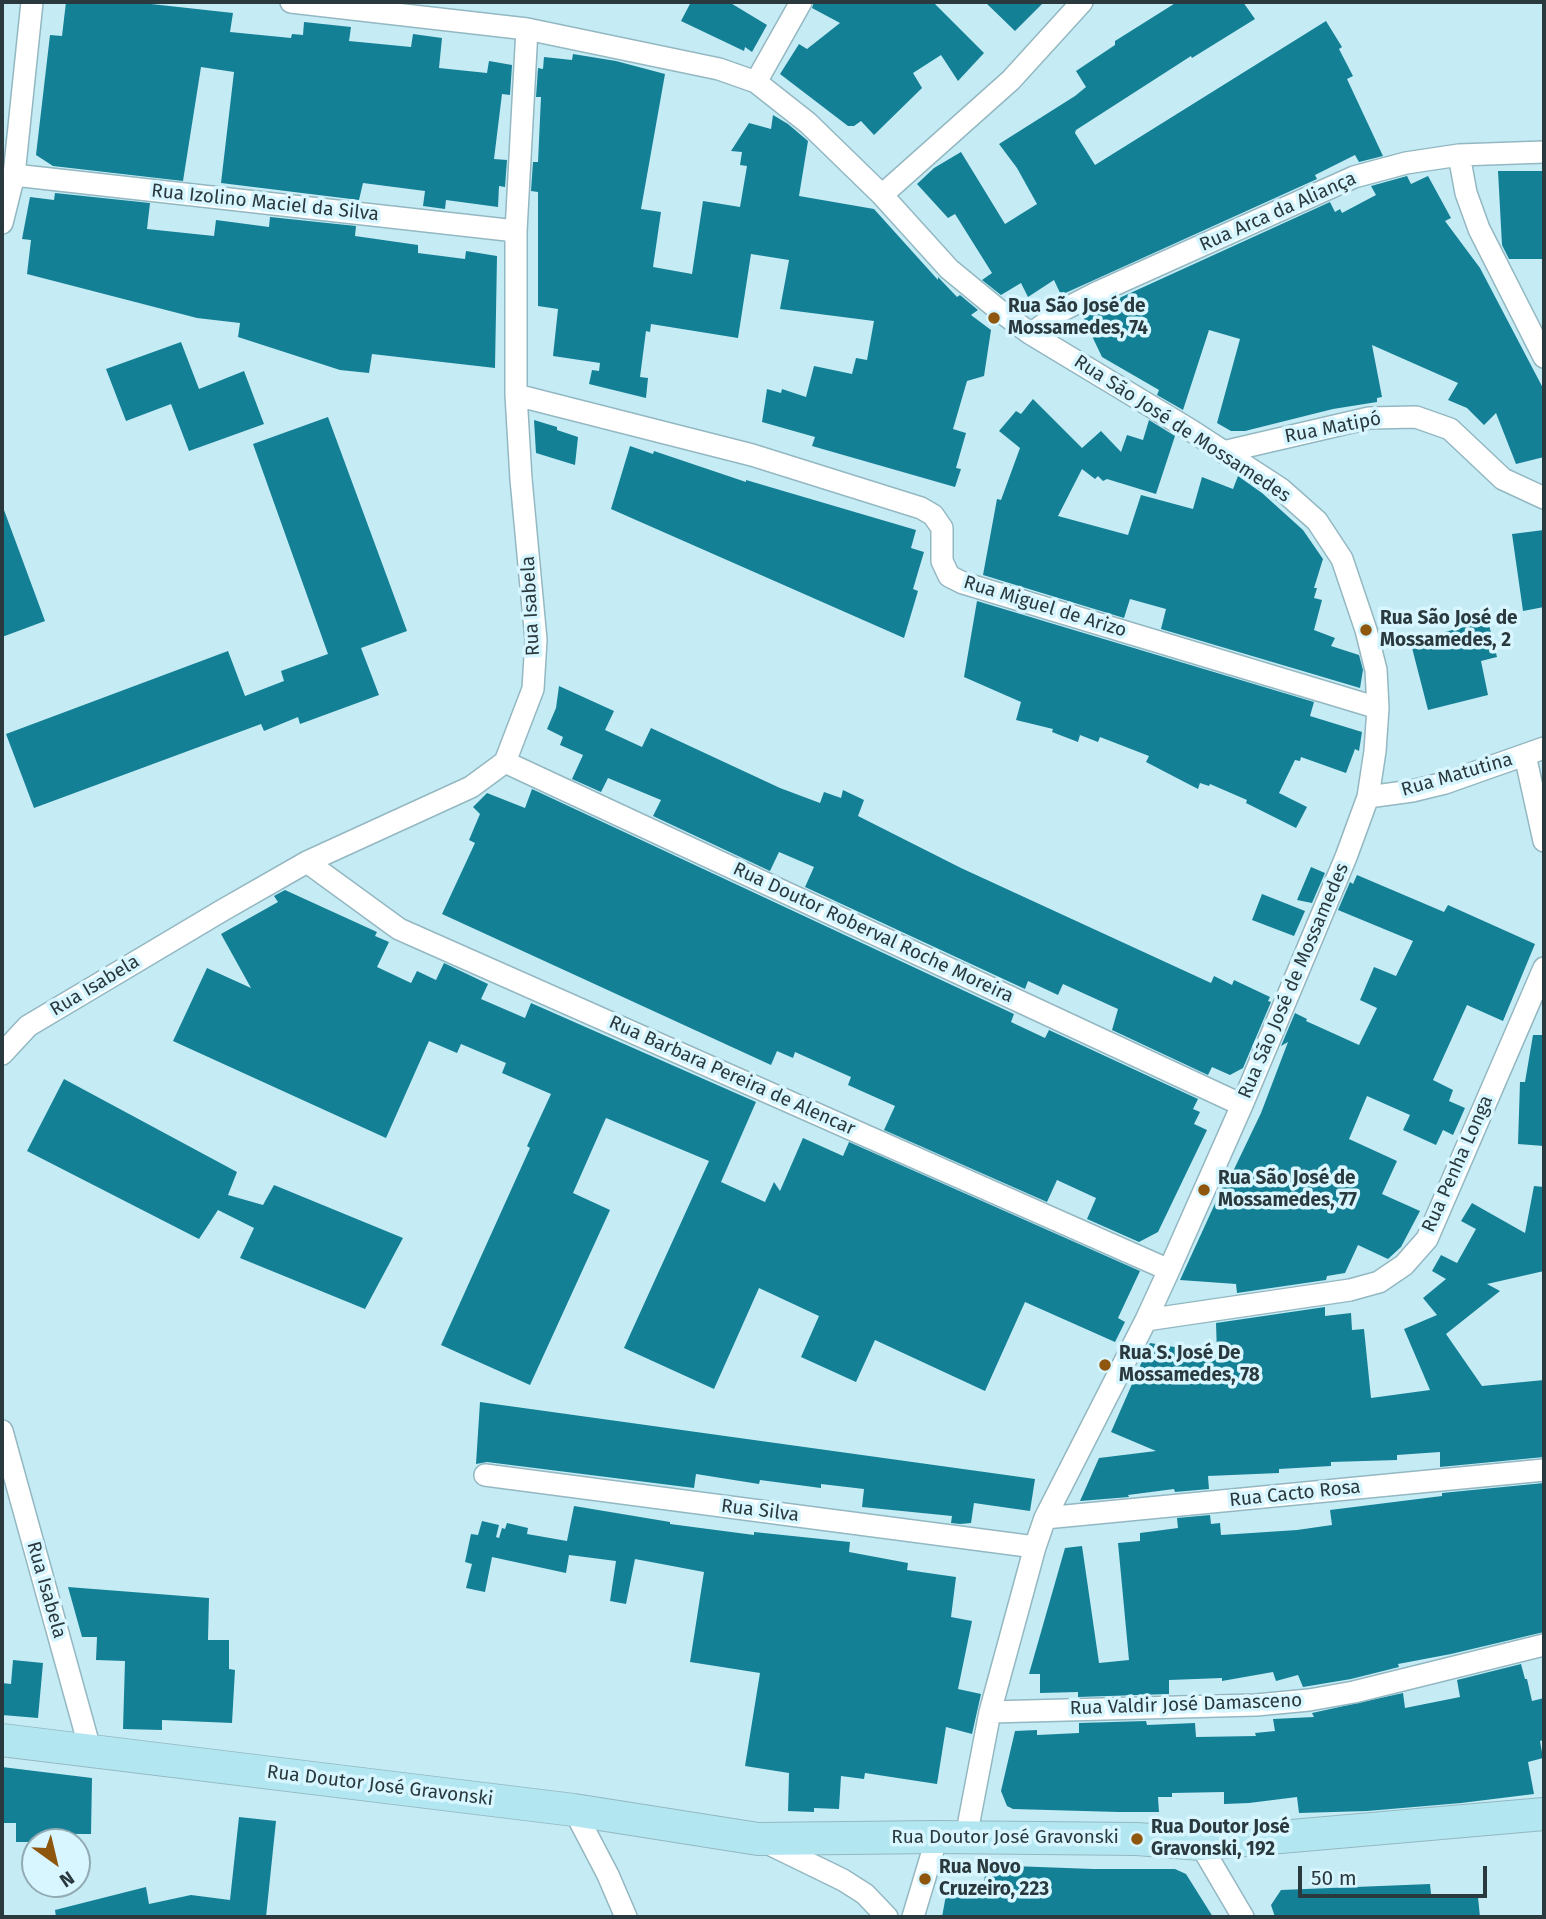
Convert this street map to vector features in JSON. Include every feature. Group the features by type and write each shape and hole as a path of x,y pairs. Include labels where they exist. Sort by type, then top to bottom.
{"street":[{"path":"2,223 14,175 32,2"},
{"name":"Rua São José de Mossamedes","path":"290,2 452,12 719,69 755,82 808,123 882,195 949,269 1031,334 1280,489 1317,521 1342,559 1372,657 1378,708 1368,797 1346,857 1242,1105 1169,1270 1045,1518 951,1837 914,1917"},
{"path":"755,82 801,2"},
{"path":"882,195 1011,80 1082,2"},
{"name":"Rua Isabela","path":"2,1054 28,1026 307,862 471,787 505,762 533,690 536,640 516,396 516,231 527,29"},
{"name":"Rua Arca da Aliança","path":"1031,334 1061,312 1096,293 1354,177 1406,163 1460,155 1544,152"},
{"path":"1460,155 1466,193 1479,229 1544,357"},
{"name":"Rua Izolino Maciel da Silva","path":"14,175 516,231"},
{"name":"Rua Miguel de Arizo","path":"516,396 752,455 921,508 933,515 942,528 942,561 949,576 962,583 1378,708"},
{"name":"Rua Matipó","path":"1223,452 1370,418 1416,417 1450,429 1503,480 1544,498"},
{"path":"1534,751 1544,841"},
{"name":"Rua Matutina","path":"1368,797 1444,783 1534,751"},
{"name":"Rua Doutor Roberval Roche Moreira","path":"505,762 1242,1105"},
{"name":"Rua Barbara Pereira de Alencar","path":"307,862 399,929 1169,1270"},
{"name":"Rua Penha Longa","path":"1146,1320 1350,1290 1379,1282 1404,1265 1427,1239 1544,968"},
{"name":"Rua Isabela","path":"2,1431 90,1749"},
{"name":"Rua Cacto Rosa","path":"1045,1518 1544,1470"},
{"name":"Rua Silva","path":"485,1475 1035,1547"},
{"name":"Rua Valdir José Damasceno","path":"990,1712 1256,1705 1309,1700 1354,1692 1544,1645"},
{"name":"Rua Doutor José Gravonski","path":"2,1740 575,1810 758,1839 1137,1839 1199,1844 1544,1814"},
{"path":"575,1810 626,1917"},
{"name":"Rua Doutor José Gravonski","path":"758,1839 843,1880 865,1894 887,1917"},
{"path":"1199,1844 1243,1917"}],"building":[{"path":"66,2 133,2 233,13 230,32 291,38 292,34 303,35 304,22 351,27 349,41 411,47 413,34 442,38 439,68 487,73 489,61 512,65 510,95 502,94 494,159 507,160 505,187 499,186 498,207 446,200 445,209 423,206 425,191 363,183 359,200 221,183 234,72 201,67 183,181 53,166 36,155 50,35 62,36"},
{"path":"691,2 729,2 767,25 752,52 745,47 744,51 681,21"},
{"path":"814,2 933,2 984,53 958,81 941,55 913,73 922,88 874,135 861,121 854,126 848,126 780,74 799,44 807,49 840,23 812,8"},
{"path":"985,2 1044,2 1015,31"},
{"path":"1177,2 1243,2 1255,19 1192,58 1191,56 1076,130 1075,133 1095,165 1326,21 1342,47 1339,49 1353,76 1347,79 1383,156 1359,162 1355,155 1315,175 1317,179 1061,295 1054,280 1028,297 1021,283 1001,295 982,280 992,273 955,214 948,218 917,184 934,168 961,152 1005,224 1037,204 1017,168 999,144 1075,96 1086,87 1076,71 1115,45 1115,41"},
{"path":"573,54 616,61 665,74 641,209 661,212 653,267 692,274 703,201 740,207 747,166 740,165 742,152 731,151 749,123 771,129 773,115 808,141 799,196 874,209 938,280 938,277 957,297 960,295 978,310 971,315 991,330 984,376 967,381 953,429 966,433 956,468 961,469 955,487 812,446 815,437 762,422 767,389 781,393 782,389 806,397 814,366 852,374 856,358 867,360 874,321 780,309 789,260 751,254 738,338 651,324 650,332 646,331 640,377 648,378 646,398 589,384 592,370 599,371 600,363 553,356 558,309 538,306 538,192 531,191 533,162 538,162 541,97 536,97 538,68 543,69 544,57 572,60"},
{"path":"1498,171 1544,171 1544,259 1509,259 1502,245"},
{"path":"1407,176 1411,184 1428,176 1451,218 1445,221 1480,268 1544,390 1544,457 1516,464 1496,413 1484,425 1467,408 1448,400 1458,383 1372,345 1382,397 1377,398 1377,402 1333,409 1245,431 1231,431 1217,423 1240,339 1209,330 1183,410 1157,395 1159,390 1102,357 1082,315 1330,202 1335,212 1340,209 1342,213 1376,195 1371,186"},
{"path":"55,193 150,203 147,229 214,236 216,220 269,227 270,217 356,226 355,236 418,245 418,253 465,259 466,251 497,256 495,368 372,354 369,373 340,370 238,337 240,323 197,318 27,274 31,240 22,239 30,197 54,200"},
{"path":"181,342 199,389 244,371 264,424 189,451 171,404 126,421 106,369"},
{"path":"1033,399 1082,448 1101,431 1121,452 1127,435 1143,440 1149,420 1175,436 1156,494 1107,479 1103,481 1098,476 1095,479 1082,469 1058,516 1128,535 1141,495 1193,509 1202,477 1233,489 1238,476 1262,493 1303,530 1323,559 1314,588 1317,588 1314,598 1322,600 1314,630 1335,638 1331,646 1359,655 1363,670 1360,688 1161,629 1166,609 1130,599 1124,618 983,575 997,499 1001,500 1020,448 999,431 1016,411 1021,414"},
{"path":"328,417 407,631 361,648 379,695 300,724 298,717 264,731 261,724 34,808 6,734 228,651 245,696 284,681 281,671 328,654 253,444"},
{"path":"534,420 578,437 575,465 536,453"},
{"path":"630,446 916,530 911,548 924,552 913,589 918,591 904,638 611,509"},
{"path":"4,510 45,621 2,637 2,511"},
{"path":"1544,530 1544,607 1523,611 1512,534"},
{"path":"977,601 1314,702 1310,716 1362,732 1359,751 1355,749 1346,773 1301,757 1300,761 1295,760 1279,793 1307,807 1296,828 1246,803 1247,800 1210,784 1200,783 1198,789 1146,762 1149,756 1100,737 1098,742 1080,735 1078,742 1052,732 1053,729 1016,720 1021,702 964,677"},
{"path":"1488,621 1497,657 1481,661 1488,695 1428,710 1411,644 1426,640 1425,637"},
{"path":"559,686 614,711 605,730 642,747 651,728 780,788 820,803 824,792 841,798 843,790 864,800 858,816 961,868 1211,983 1214,976 1232,985 1234,980 1270,997 1268,1001 1271,1002 1243,1068 1230,1075 1212,1067 1208,1075 1112,1030 1118,1009 1063,984 1058,995 1028,981 1025,989 805,887 814,867 779,852 770,871 653,816 661,800 608,778 601,792 572,779 583,755 560,745 563,737 547,729 556,708"},
{"path":"532,789 1014,1014 1011,1022 1045,1038 1049,1030 1198,1099 1193,1109 1200,1112 1194,1124 1207,1130 1158,1232 1139,1242 1087,1219 1096,1198 1057,1180 1047,1202 884,1130 895,1106 848,1085 851,1077 795,1052 793,1058 777,1051 771,1065 442,914 475,843 469,840 480,814 473,807 487,793 525,808"},
{"path":"1311,867 1325,873 1312,903 1297,900"},
{"path":"1357,875 1444,912 1448,905 1535,944 1503,1021 1467,1005 1433,1080 1453,1090 1449,1101 1465,1108 1453,1135 1443,1130 1436,1145 1403,1130 1410,1115 1367,1096 1349,1139 1397,1161 1382,1194 1420,1211 1401,1247 1388,1259 1358,1245 1345,1273 1327,1276 1326,1280 1237,1293 1236,1284 1180,1280 1224,1184 1226,1186 1261,1113 1288,1042 1281,1046 1295,1013 1307,1019 1306,1021 1359,1045 1377,1008 1360,1000 1374,967 1396,976 1413,941 1338,910 1350,882 1353,884"},
{"path":"285,890 377,932 375,936 389,942 377,967 411,983 417,971 436,980 444,963 488,984 481,999 525,1018 531,1003 756,1102 721,1182 765,1202 774,1182 780,1191 803,1138 843,1156 849,1142 1140,1271 1118,1318 1125,1322 1115,1342 1025,1302 985,1391 875,1340 856,1382 801,1357 819,1316 759,1288 714,1389 624,1348 709,1161 606,1118 573,1193 610,1210 530,1385 441,1345 530,1148 527,1146 551,1094 502,1073 506,1063 461,1044 457,1053 429,1041 386,1138 173,1041 207,968 251,988 221,934 278,902 274,896"},
{"path":"1262,894 1305,911 1294,936 1252,920"},
{"path":"1533,1035 1544,1035 1544,1146 1518,1144 1520,1082 1525,1082"},
{"path":"64,1079 237,1172 228,1195 263,1205 274,1185 403,1238 365,1309 240,1258 254,1228 218,1210 199,1239 27,1151"},
{"path":"1534,1186 1544,1187 1544,1271 1487,1284 1500,1291 1446,1334 1482,1386 1544,1380 1544,1457 1440,1467 1440,1452 1397,1455 1397,1460 1331,1462 1331,1466 1279,1469 1279,1473 1208,1476 1209,1489 1175,1492 1174,1489 1128,1495 1129,1497 1080,1501 1099,1458 1156,1451 1111,1432 1150,1343 1217,1354 1216,1323 1325,1307 1325,1316 1351,1313 1352,1330 1364,1329 1371,1398 1430,1390 1404,1329 1437,1315 1423,1298 1446,1279 1432,1271 1441,1255 1457,1263 1476,1229 1461,1221 1472,1203 1525,1233"},
{"path":"480,1402 1035,1479 1030,1511 974,1503 971,1523 960,1524 951,1523 952,1516 862,1507 864,1489 821,1484 821,1488 760,1480 759,1484 696,1474 694,1488 487,1462 476,1464"},
{"path":"1544,1483 1544,1632 1398,1664 1399,1667 1351,1679 1303,1687 1298,1675 1276,1681 1273,1672 1222,1681 1222,1678 1169,1680 1169,1694 1078,1697 1078,1692 1040,1693 1040,1674 1029,1674 1065,1548 1082,1546 1099,1663 1129,1660 1118,1543 1140,1541 1140,1533 1178,1528 1177,1518 1210,1515 1211,1524 1220,1523 1221,1535 1297,1530 1332,1525 1330,1510 1442,1496 1442,1493"},
{"path":"574,1506 670,1524 754,1535 754,1532 850,1542 849,1552 908,1563 907,1570 956,1577 951,1617 972,1621 958,1689 981,1694 972,1734 946,1727 937,1784 865,1773 864,1779 841,1776 839,1809 788,1811 789,1773 745,1766 760,1673 690,1662 704,1572 635,1559 626,1604 610,1601 616,1561 569,1555 566,1573 492,1557 485,1592 466,1588 472,1564 465,1562 471,1534 478,1535 482,1521 499,1525 496,1537 499,1538 507,1523 528,1528 527,1534 567,1541"},
{"path":"68,1587 209,1598 208,1640 229,1640 229,1669 235,1670 232,1723 162,1720 162,1730 123,1729 125,1661 96,1660 97,1637 82,1637"},
{"path":"13,1660 43,1663 38,1718 2,1715 2,1683 11,1684"},
{"path":"1521,1664 1532,1701 1544,1698 1544,1740 1540,1741 1543,1758 1528,1762 1534,1794 1367,1811 1299,1813 1297,1797 1224,1804 1224,1792 1172,1793 1172,1797 1158,1797 1159,1812 1119,1812 1013,1809 1007,1806 1001,1791 1015,1731 1037,1730 1037,1735 1079,1733 1079,1723 1146,1721 1147,1725 1195,1723 1196,1737 1256,1736 1255,1733 1275,1731 1273,1719 1314,1717 1312,1713 1403,1693 1405,1708 1460,1697 1457,1680"},
{"path":"2,1767 92,1778 91,1834 91,1828 21,1828 21,1842 16,1842 16,1823 2,1823"},
{"path":"239,1817 276,1821 266,1917 56,1917 55,1910 146,1887 149,1904 191,1895 230,1900"},
{"path":"986,1865 1175,1869 1186,1874 1213,1917 942,1917 948,1884 984,1884"},
{"path":"1430,1884 1431,1894 1478,1897 1480,1917 1275,1917 1271,1905 1281,1890"}],"place":[{"name":"Rua São José de Mossamedes, 74","path":"994,318"},
{"name":"Rua São José de Mossamedes, 2","path":"1366,630"},
{"name":"Rua São José de Mossamedes, 77","path":"1204,1190"},
{"name":"Rua S. José De Mossamedes, 78","path":"1105,1365"},
{"name":"Rua Doutor José Gravonski, 192","path":"1137,1839"},
{"name":"Rua Novo Cruzeiro, 223","path":"925,1879"}]}
